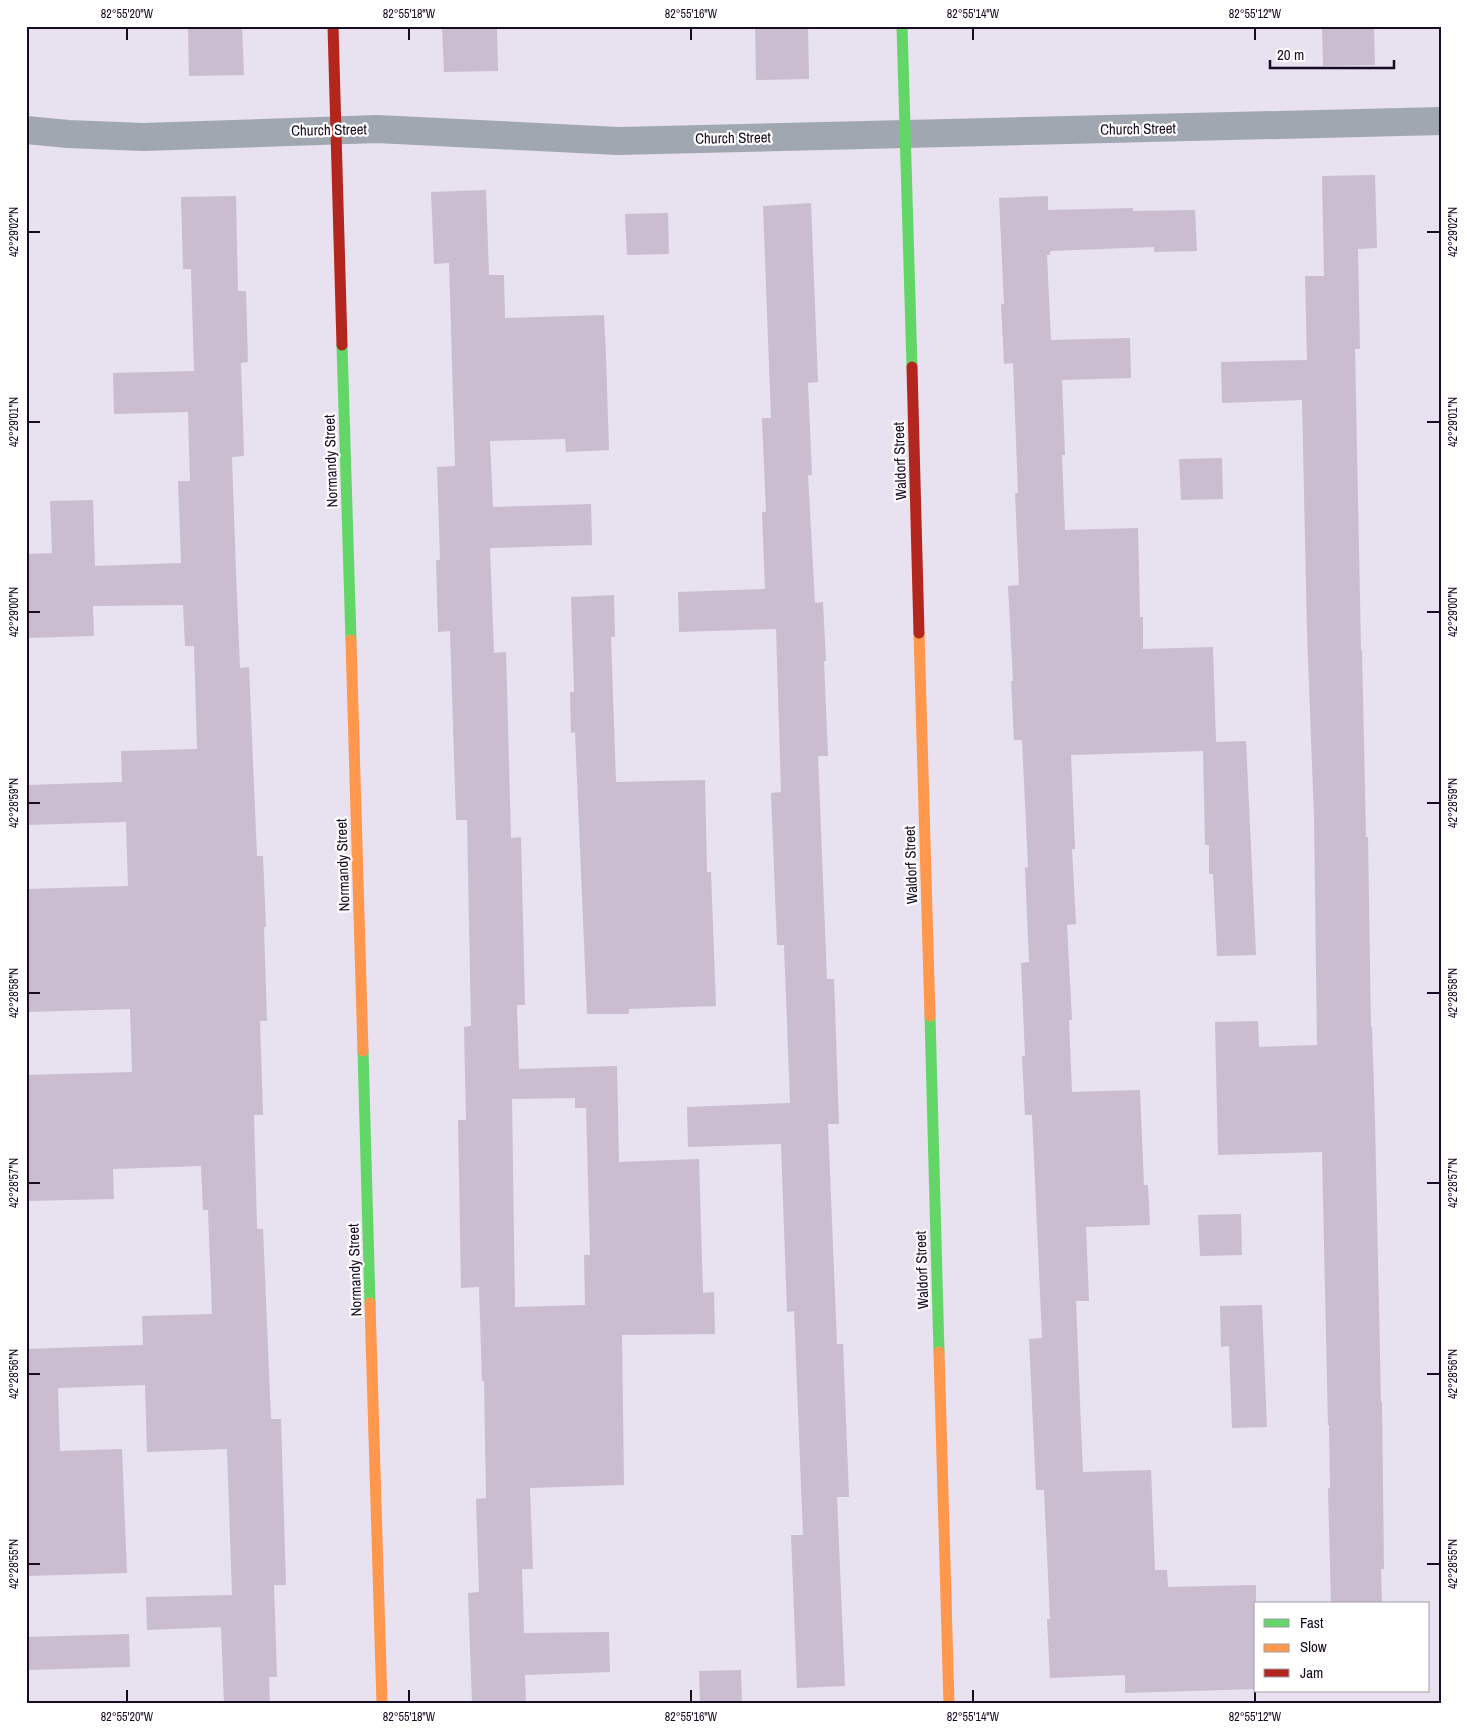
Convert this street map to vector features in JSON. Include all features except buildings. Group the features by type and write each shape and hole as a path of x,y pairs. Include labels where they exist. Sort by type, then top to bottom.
{"street":[{"name":"Normandy Street","path":"332,26 382,1704"},
{"name":"Waldorf Street","path":"902,26 949,1704"},
{"name":"Church Street","path":"26,130 143,137 377,130 618,141 1441,121"}],"traffic: fast":[{"path":"902,26 912,367"},
{"path":"342,345 351,640"},
{"path":"930,1016 939,1352"},
{"path":"363,1051 370,1303"}],"traffic: slow":[{"path":"919,633 930,1016"},
{"path":"351,640 363,1051"},
{"path":"370,1303 382,1704"},
{"path":"939,1352 949,1704"}],"traffic: jam":[{"path":"333,26 342,345"},
{"path":"912,367 919,633"}]}
